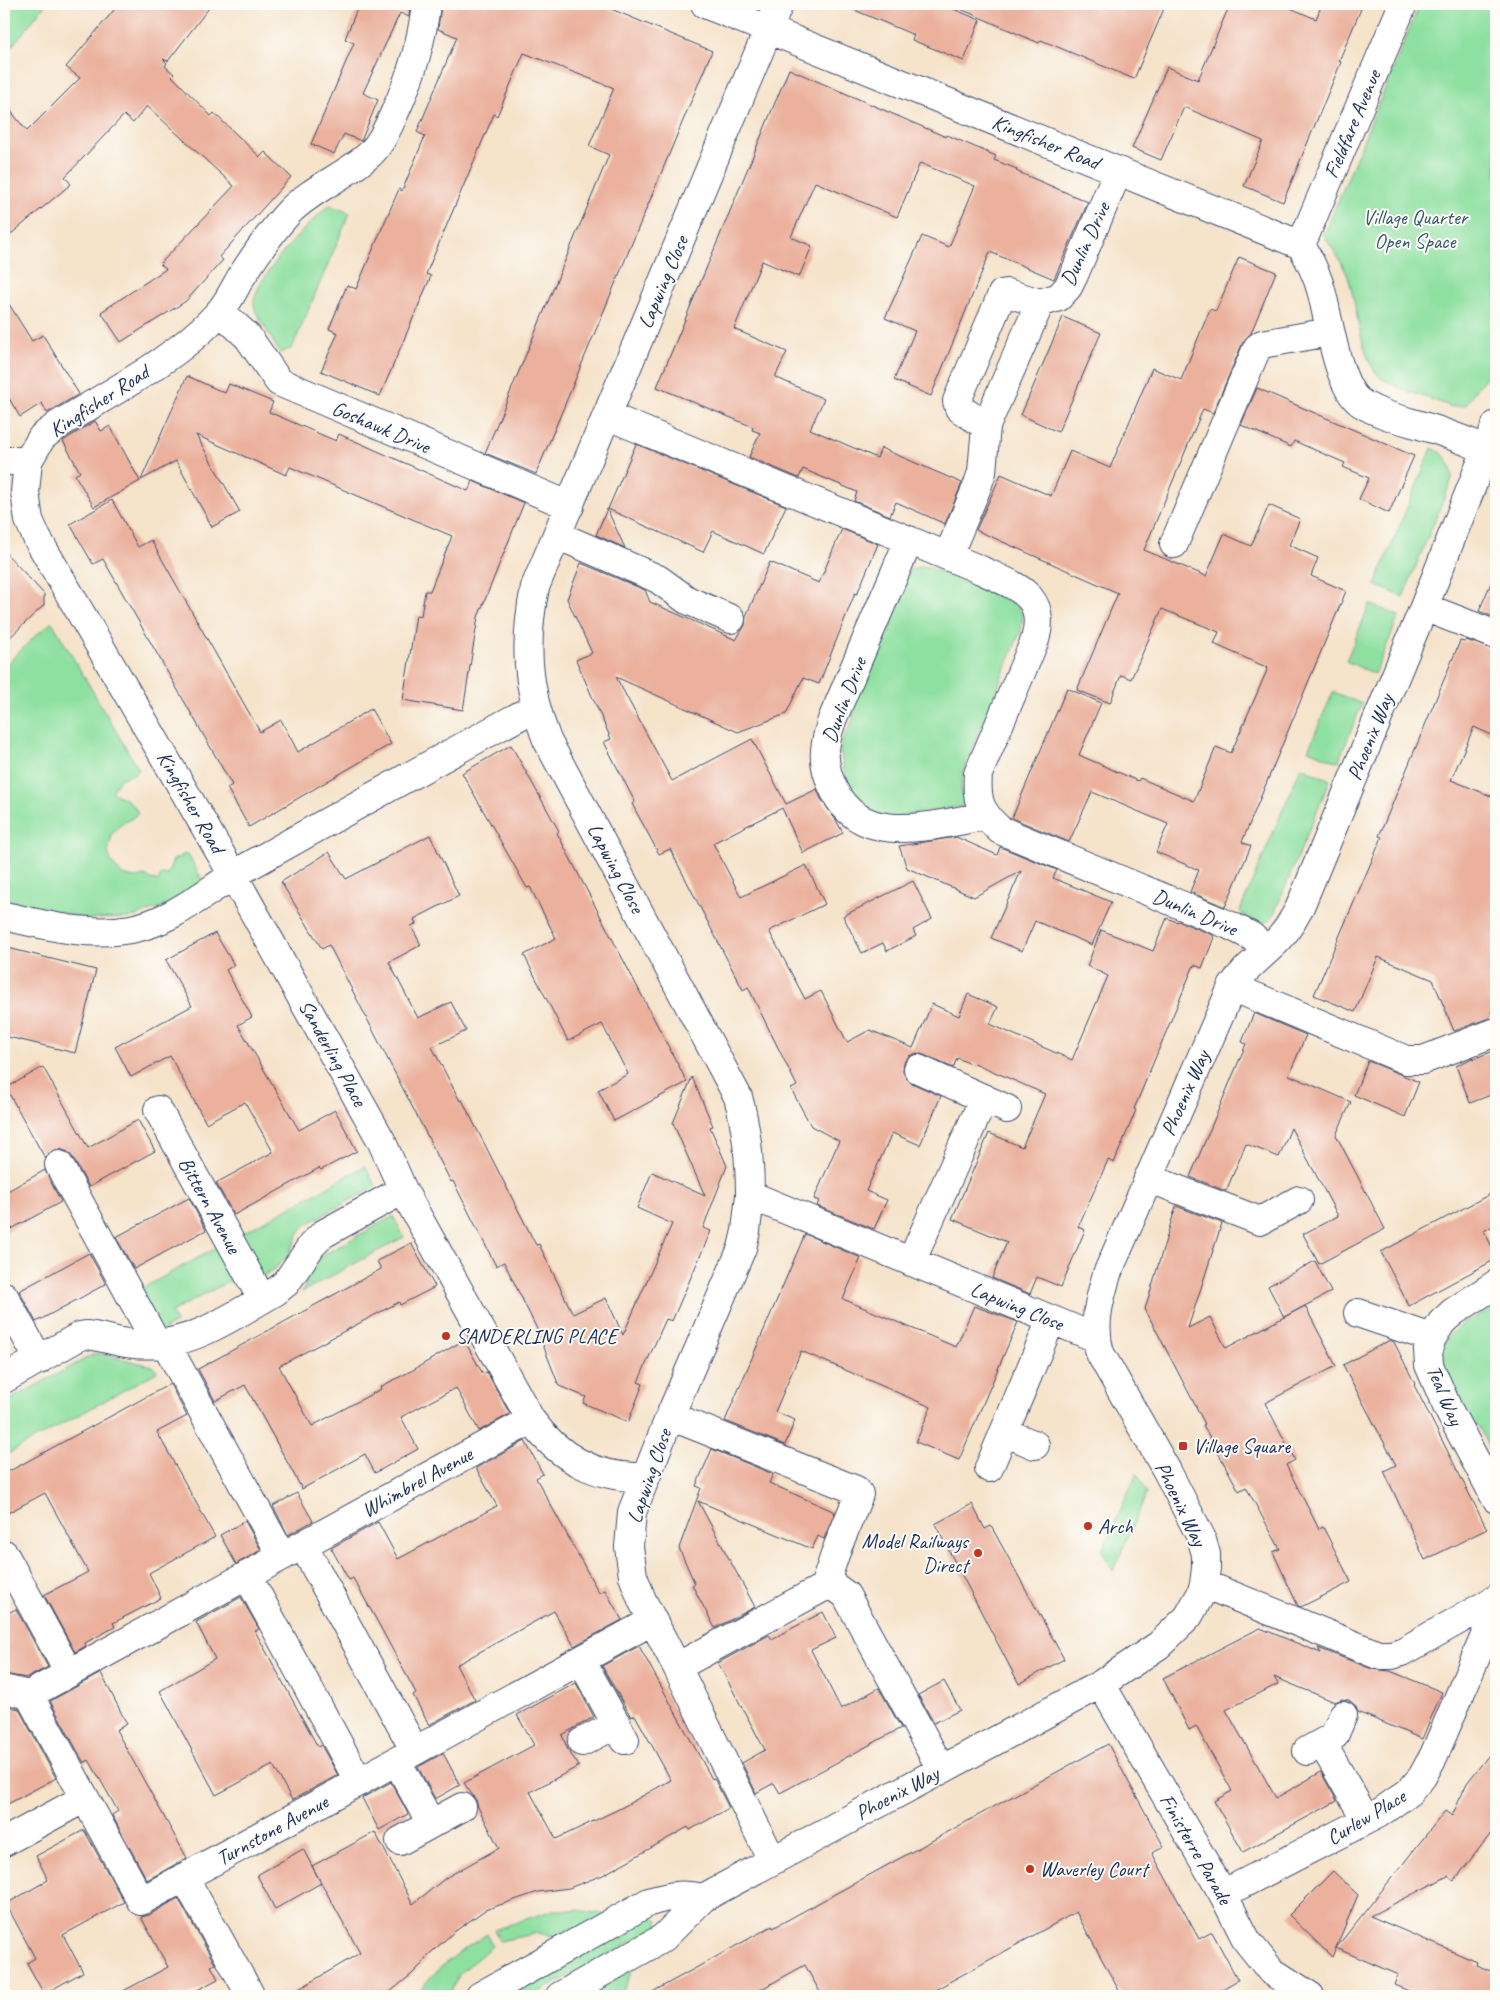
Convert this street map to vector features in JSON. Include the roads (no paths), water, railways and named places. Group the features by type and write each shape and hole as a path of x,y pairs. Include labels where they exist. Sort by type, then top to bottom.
{"street":[{"name":"Kingfisher Road","path":"233,875 37,538 29,520 25,492 16,461 58,425 181,349 220,311 230,298 244,272 291,210 371,153 383,139 406,88 424,27 426,4"},
{"name":"Kingfisher Road","path":"705,4 1301,245"},
{"name":"Lapwing Close","path":"772,1860 677,1666 642,1600 633,1576 629,1547 632,1512 645,1477 742,1248 750,1195 748,1148 738,1097 547,740 536,707 528,664 530,613 535,586 780,4"},
{"name":"Fieldfare Avenue","path":"1301,245 1403,4"},
{"name":"Dunlin Drive","path":"986,426 961,410 958,407 957,401 1002,294 1008,293 1040,303 1059,297 1068,286 1118,171"},
{"path":"1301,245 1318,279 1330,332 1346,384 1360,402 1388,416 1433,429 1491,437"},
{"name":"Dunlin Drive","path":"948,556 982,472 986,426 1040,303"},
{"name":"Goshawk Drive","path":"220,311 248,337 279,382 570,506"},
{"path":"1174,544 1257,348 1262,344 1330,332"},
{"path":"608,416 948,556 1015,586 1030,598 1036,607 1039,619 1034,640 978,774 977,796 985,816"},
{"name":"Phoenix Way","path":"560,1996 663,1938 703,1898 1101,1684 1159,1645 1188,1617 1204,1584 1206,1554 1201,1537 1167,1471 1100,1353 1096,1338 1099,1300 1107,1274 1232,987 1241,973 1290,926 1299,909 1424,607 1491,437"},
{"path":"557,534 658,578 687,600 731,619"},
{"name":"Dunlin Drive","path":"909,540 832,720 824,744 825,764 830,781 838,798 851,813 868,824 899,829 985,816 1000,830 1229,925 1251,936 1267,950"},
{"path":"1424,607 1496,635"},
{"path":"4,916 71,931 98,932 132,929 153,923 178,911 233,875 536,707"},
{"name":"Sanderling Place","path":"233,875 382,1140 403,1190 531,1420 550,1444 570,1458 612,1475 624,1478 645,1477"},
{"path":"1232,987 1406,1060 1423,1060 1496,1032"},
{"path":"912,1262 996,1103 918,1069"},
{"name":"Bittern Avenue","path":"158,1110 262,1299"},
{"path":"59,1165 161,1344 292,1550 359,1648 406,1756 431,1824"},
{"path":"1148,1178 1260,1221 1299,1200"},
{"path":"4,1379 86,1335 134,1344 161,1344 192,1338 262,1299 286,1283 312,1245 323,1234 403,1190"},
{"name":"Lapwing Close","path":"750,1195 1096,1338"},
{"name":"Teal Way","path":"1496,1284 1453,1312 1442,1322 1432,1338 1428,1350 1428,1365 1448,1409 1496,1499"},
{"path":"4,1296 39,1360"},
{"path":"1358,1313 1432,1338"},
{"path":"989,1468 1051,1320"},
{"path":"670,1416 856,1490 859,1494 824,1587"},
{"name":"Whimbrel Avenue","path":"16,1692 69,1673 531,1420"},
{"path":"1004,1432 1035,1445"},
{"path":"4,1554 69,1673"},
{"path":"247,1576 360,1782"},
{"path":"1204,1584 1378,1655 1392,1655 1404,1651 1496,1599"},
{"path":"677,1666 824,1587 835,1587 846,1595 941,1769"},
{"name":"Curlew Place","path":"1223,1894 1366,1820 1410,1792 1422,1777 1434,1755 1496,1610"},
{"name":"Turnstone Avenue","path":"85,1798 141,1901 652,1621"},
{"path":"582,1660 621,1732 582,1742"},
{"name":"Finisterre Parade","path":"1101,1684 1223,1894 1247,1941 1262,1962 1280,1978 1310,1996"},
{"path":"4,1842 85,1798 16,1692"},
{"path":"1343,1714 1334,1736 1314,1747 1366,1820"},
{"path":"400,1841 462,1807"},
{"path":"184,1878 251,1996"},
{"path":"480,1996 649,1902 685,1894 703,1898"}],"place":[{"name":"SANDERLING PLACE","path":"446,1336"},
{"name":"Village Square","path":"1183,1446"},
{"name":"Arch","path":"1088,1526"},
{"name":"Model Railways Direct","path":"978,1553"},
{"name":"Waverley Court","path":"1030,1869"}],"park label":[{"name":"Village Quarter Open Space","path":"1415,229"}]}
